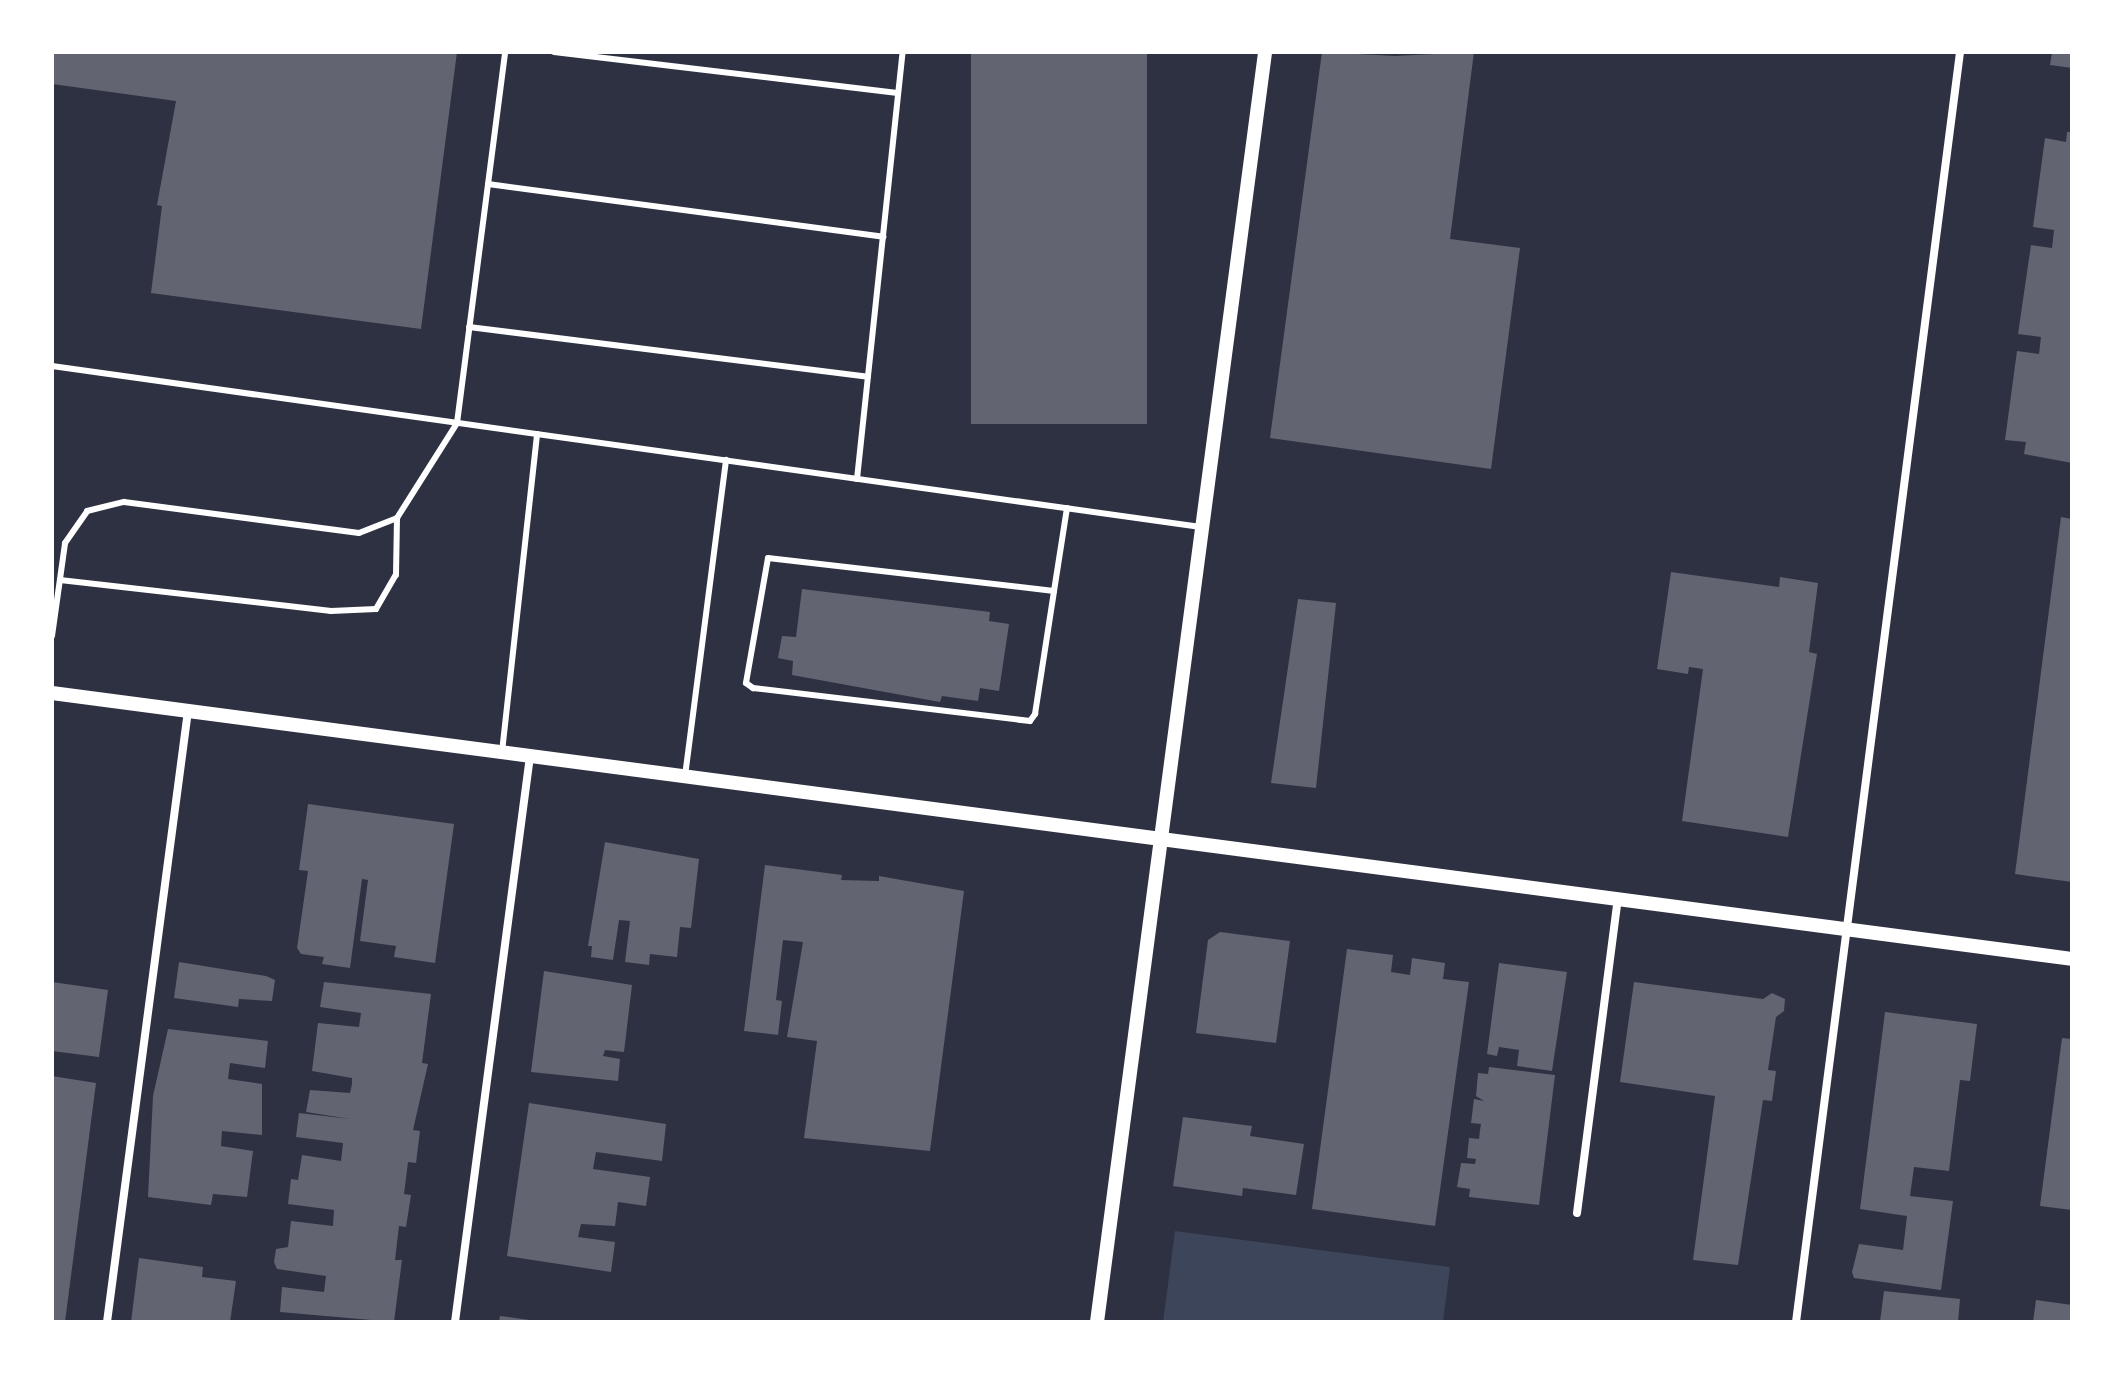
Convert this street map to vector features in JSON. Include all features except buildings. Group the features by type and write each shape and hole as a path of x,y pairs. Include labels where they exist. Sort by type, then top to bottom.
{"street":[{"path":"1097,1322 1265,52"},
{"path":"1796,1322 1960,52"},
{"path":"52,693 2072,959"},
{"path":"107,1322 188,711"},
{"path":"455,1322 530,756"},
{"path":"1577,1213 1618,899"}],"lane":[{"path":"60,580 331,611 376,609 396,575 397,518 457,423 505,52"},
{"path":"554,52 898,93"},
{"path":"857,479 903,52"},
{"path":"488,184 883,237"},
{"path":"469,327 868,377"},
{"path":"52,366 1202,527"},
{"path":"502,752 537,434"},
{"path":"685,776 726,460"},
{"path":"52,636 65,543 87,511 124,502 359,533 397,518"},
{"path":"1054,591 775,555 763,565 744,673 753,688 1030,721 1054,591 1067,508"}],"shaded area":[{"path":"1175,1231 1450,1267 1443,1322 1163,1322"}]}
